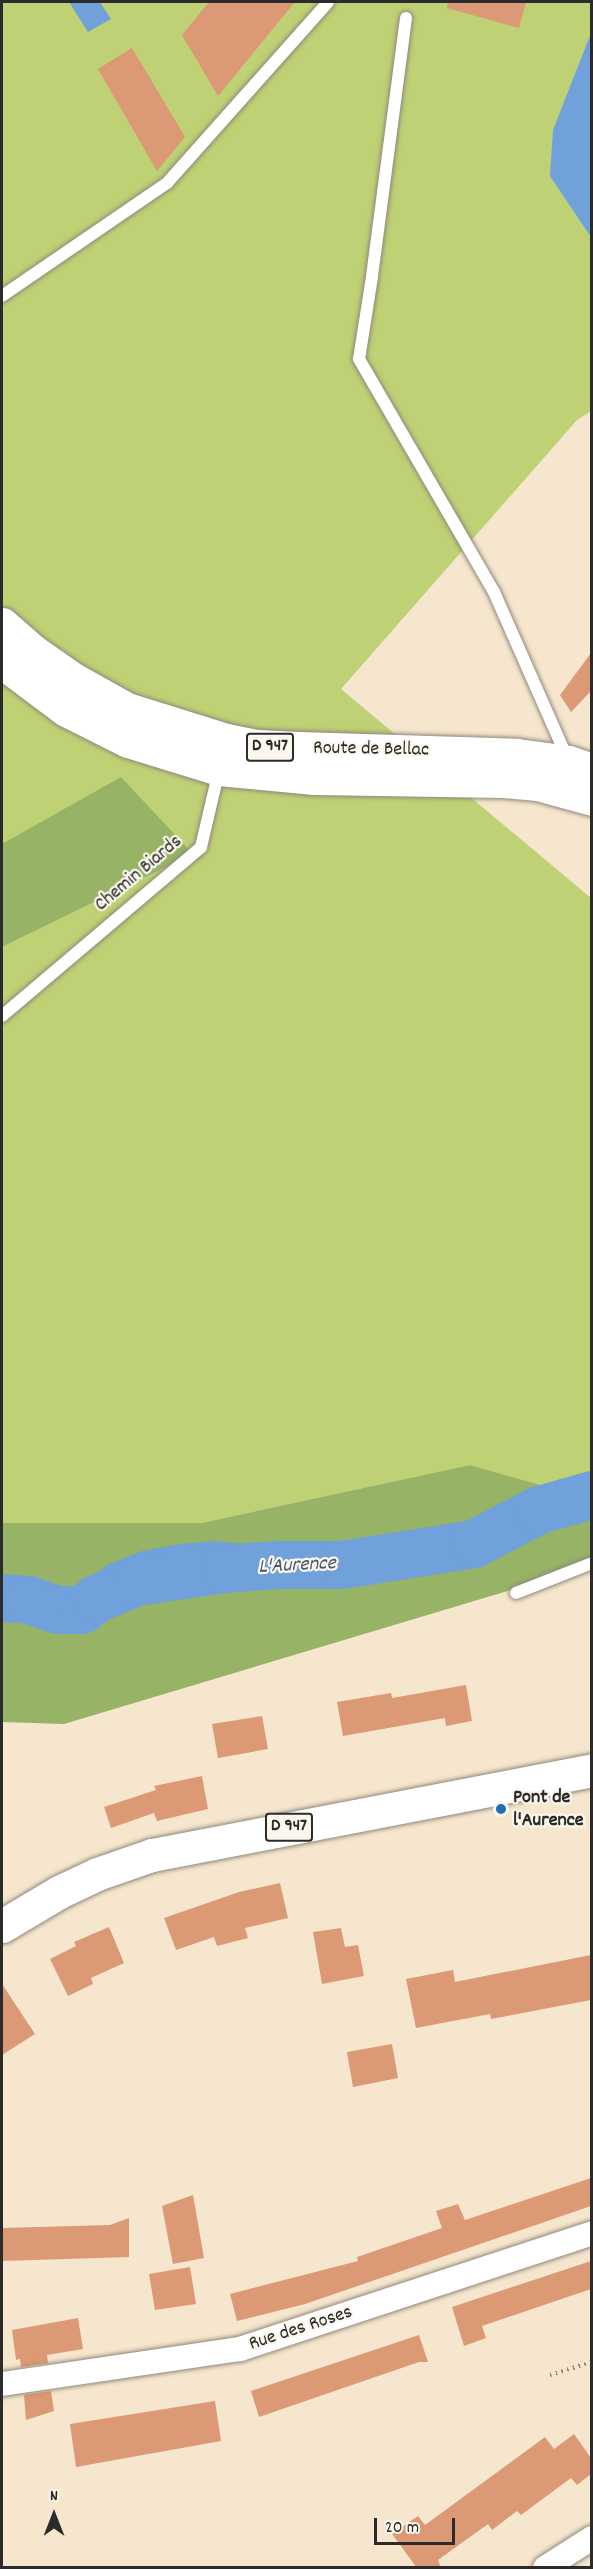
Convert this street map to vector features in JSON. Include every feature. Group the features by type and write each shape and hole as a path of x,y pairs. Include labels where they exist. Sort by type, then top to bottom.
{"main road":[{"name":"Route de Bellac","path":"2,624 33,651 73,680 127,709 226,740 257,746 517,755 581,781"},
{"name":"Route de Bellac","path":"2,662 66,710 128,741 315,778 538,784 581,781"},
{"name":"D 947","path":"2,1926 59,1892 97,1874 152,1855 591,1770"}],"street":[{"name":"Rue des Roses","path":"2,2384 240,2349 591,2233"},
{"path":"545,2568 591,2538"}],"lane":[{"path":"2,296 167,183 328,2"},
{"path":"406,18 359,359 494,592 581,781"},
{"path":"368,766 409,766 444,752"},
{"path":"232,761 287,760"},
{"name":"Chemin Biards","path":"2,1016 201,847 232,761"},
{"path":"516,1593 591,1563"}],"path":[{"path":"550,2375 591,2362"}],"green space":[{"path":"2,2 591,2 591,411 577,420 341,689 591,898 591,1499 470,1465 201,1523 2,1523 2,947 193,854 2,844"},
{"path":"121,777 193,854 2,947 2,844"},
{"path":"470,1465 591,1499 591,1566 64,1724 2,1722 2,1523 201,1523"}],"water":[{"path":"69,2 100,2 111,19 88,32"},
{"path":"591,33 591,237 550,176 553,130"},
{"path":"591,1481 591,1495 539,1510 474,1544 342,1565 278,1565 224,1569 137,1582 96,1599 82,1610 58,1610 29,1600 2,1598 2,1589 32,1591 67,1598 107,1565 142,1551 180,1544 215,1541 281,1548 305,1544 344,1548 346,1545 448,1531 492,1516 529,1488"}],"building":[{"path":"209,2 295,2 218,96 182,35"},
{"path":"448,2 526,2 519,28 447,8"},
{"path":"132,48 185,137 157,171 98,69"},
{"path":"591,653 591,691 571,712 560,695"},
{"path":"466,1685 472,1721 446,1726 445,1718 343,1736 337,1702 391,1693 392,1698"},
{"path":"262,1716 268,1749 218,1758 212,1724"},
{"path":"202,1776 208,1809 157,1821 154,1813 111,1828 104,1807 156,1790 154,1786"},
{"path":"280,1883 288,1918 245,1928 248,1938 217,1946 214,1937 176,1950 164,1918 239,1892"},
{"path":"109,1927 124,1963 91,1978 93,1984 68,1996 50,1959 76,1946 74,1942"},
{"path":"341,1928 345,1947 358,1945 364,1976 322,1984 313,1932"},
{"path":"591,1955 591,2000 491,2019 490,2014 416,2028 406,1979 453,1970 455,1982"},
{"path":"2,1984 35,2034 2,2055"},
{"path":"392,2044 398,2078 353,2087 347,2052"},
{"path":"591,2178 591,2206 305,2304 237,2321 230,2294 358,2261 357,2257 442,2228 436,2211 458,2204 465,2220"},
{"path":"193,2195 204,2258 173,2264 162,2206"},
{"path":"129,2218 129,2257 2,2261 2,2228 110,2225"},
{"path":"591,2261 591,2289 482,2326 486,2338 464,2346 452,2307"},
{"path":"190,2267 196,2304 155,2310 149,2274"},
{"path":"78,2318 83,2349 47,2355 48,2363 21,2367 20,2359 16,2360 12,2330"},
{"path":"419,2335 428,2362 419,2362 259,2417 251,2391"},
{"path":"51,2391 54,2411 26,2420 24,2395"},
{"path":"215,2401 221,2441 76,2467 70,2424"},
{"path":"574,2434 591,2458 591,2474 577,2485 571,2478 521,2515 517,2511 492,2530 488,2524 438,2560 441,2568 417,2568 392,2534 418,2516 425,2525 545,2437 554,2449"}],"waterway":[{"name":"L'Aurence","path":"2,1598 29,1600 58,1610 82,1610 96,1599 137,1582 224,1569 278,1565 342,1565 474,1544 539,1510 592,1495"}],"place":[{"name":"Pont de l'Aurence","path":"501,1809"}]}
